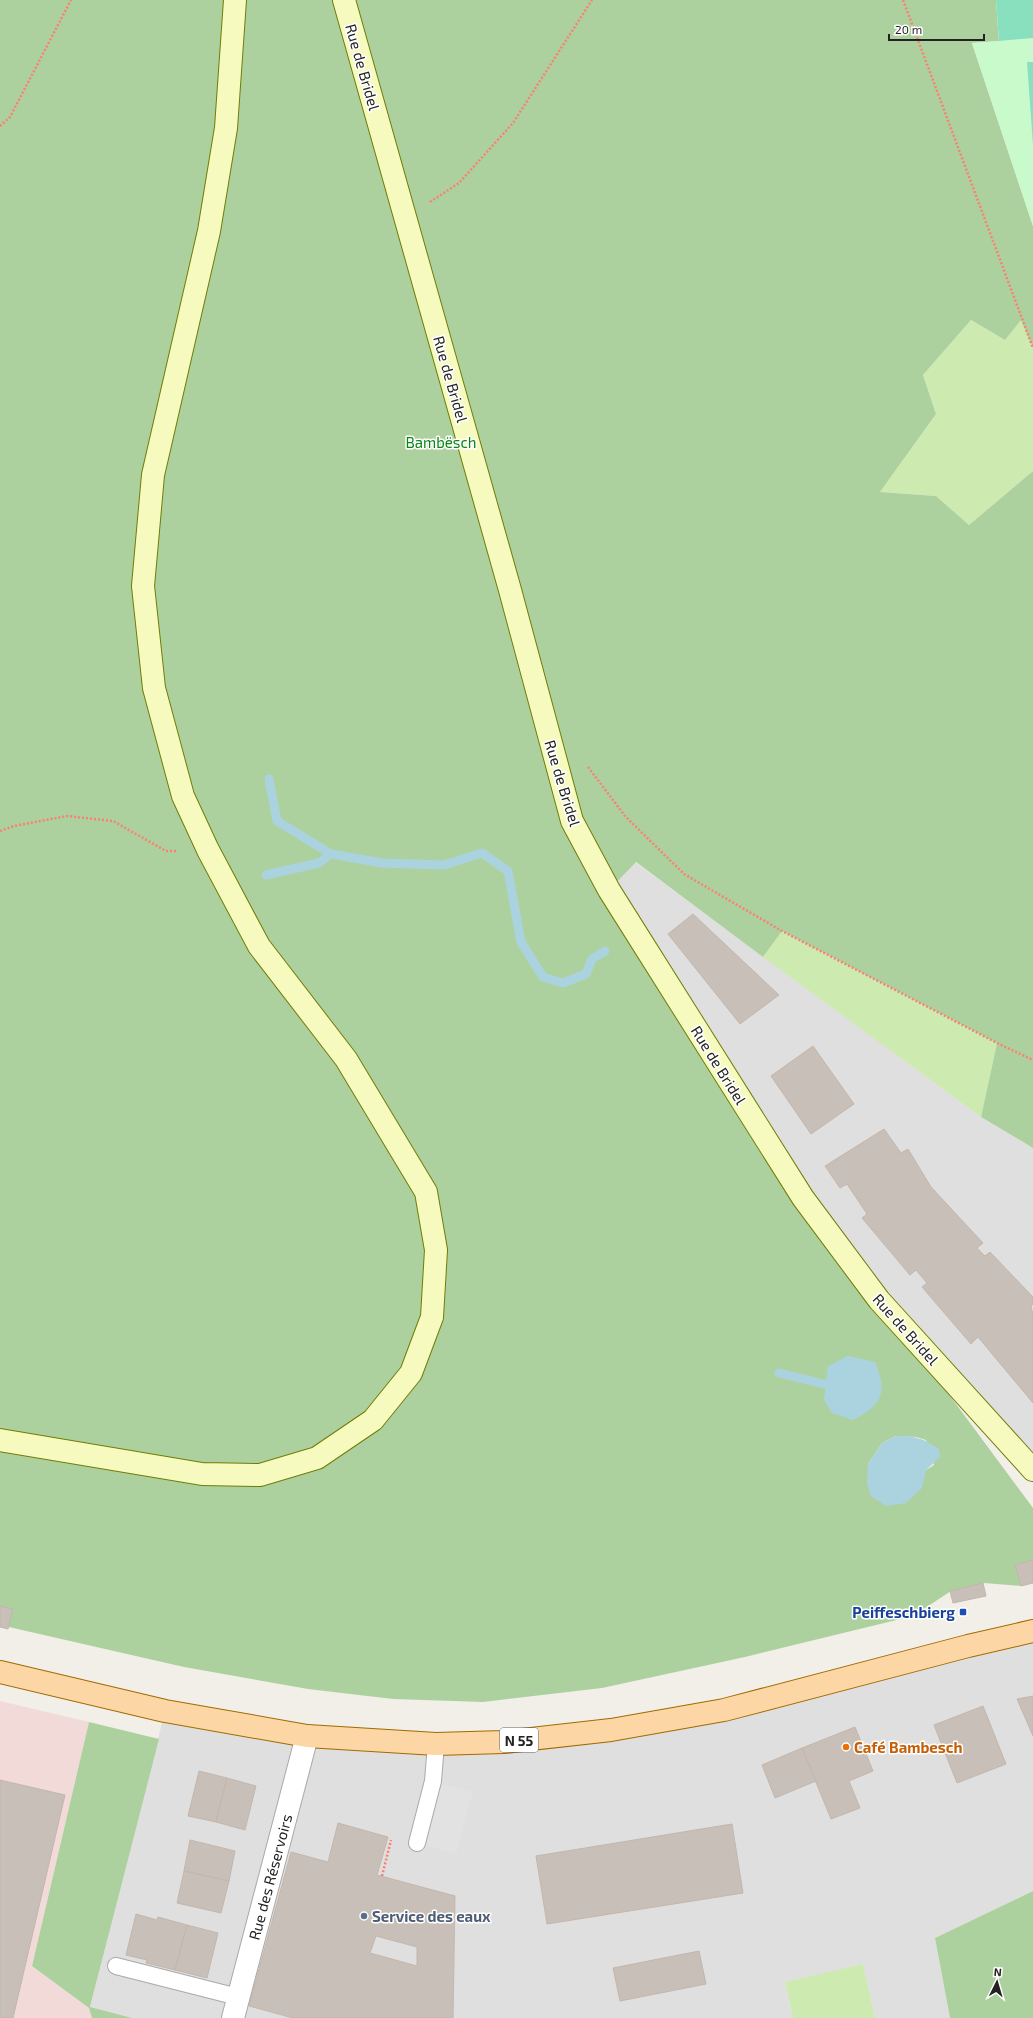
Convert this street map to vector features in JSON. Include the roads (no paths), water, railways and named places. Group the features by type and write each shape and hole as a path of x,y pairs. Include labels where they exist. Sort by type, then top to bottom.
{"main road":[{"path":"0,1440 202,1474 260,1475 317,1458 373,1420 411,1373 432,1317 436,1250 426,1192 346,1059 259,946 208,850 183,796 154,688 144,586 152,475 209,231 226,128 235,0"},
{"name":"Rue de Bridel","path":"344,0 508,583 572,821 609,890 808,1204 879,1300 1033,1470"},
{"name":"N 55","path":"0,1672 165,1711 307,1736 436,1744 504,1742 611,1730 724,1710 968,1646 1033,1631"}],"street":[{"name":"Rue des Réservoirs","path":"233,2018 307,1736"}],"lane":[{"path":"417,1843 433,1781 436,1744"},
{"path":"116,1966 238,1997"}],"water":[{"path":"848,1356 875,1362 881,1382 880,1397 876,1403 870,1409 853,1420 832,1413 824,1400 828,1366"},
{"path":"896,1436 914,1437 928,1442 939,1449 940,1457 926,1470 922,1488 906,1503 886,1506 871,1496 867,1484 868,1464 882,1443"}],"waterway":[{"path":"269,779 277,821 331,854 382,863 444,865 482,853 508,871 521,942 543,977 563,983 586,974 592,959 605,951"},
{"path":"266,875 319,863 331,854"},
{"path":"779,1373 824,1384"}],"place":[{"name":"Peiffeschbierg","path":"963,1612"},
{"name":"Café Bambesch","path":"846,1747"},
{"name":"Service des eaux","path":"364,1916"}],"park label":[{"name":"Bambësch","path":"441,442"}]}
